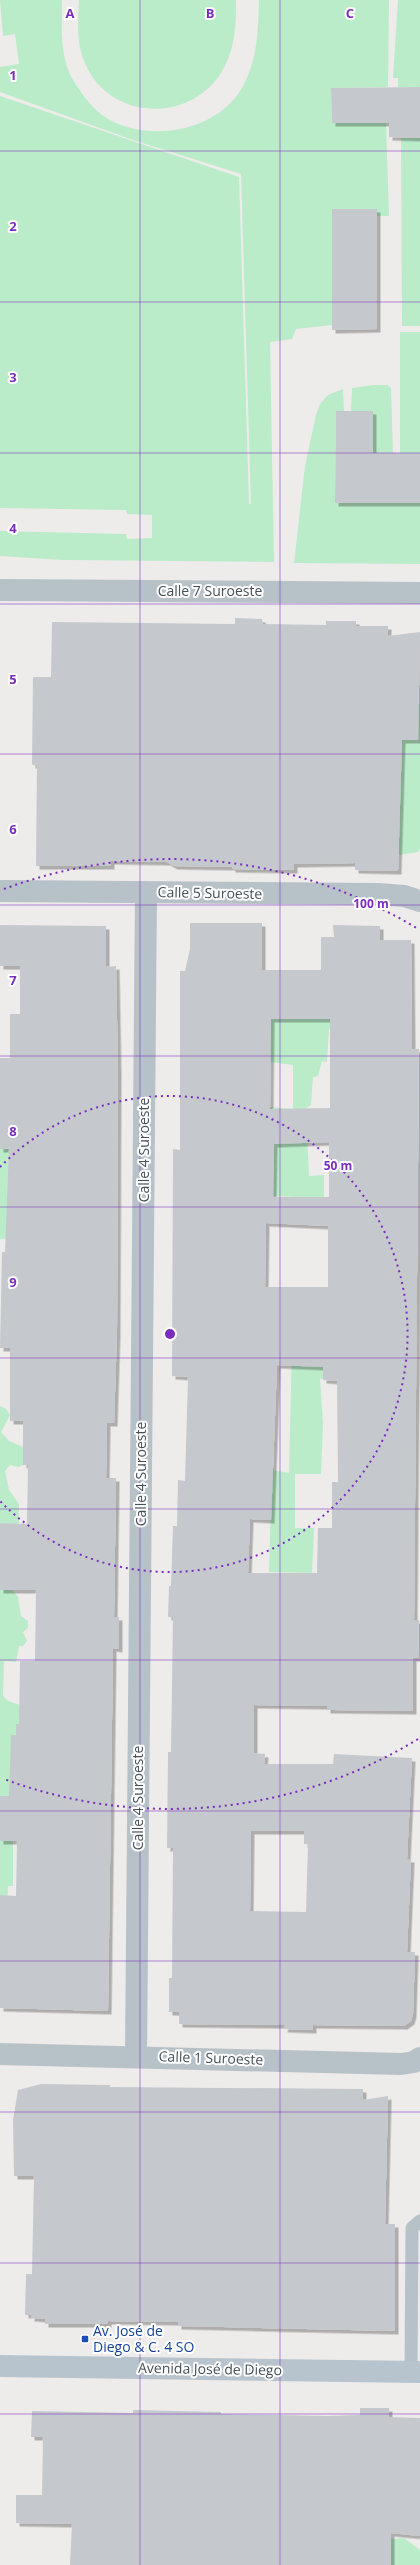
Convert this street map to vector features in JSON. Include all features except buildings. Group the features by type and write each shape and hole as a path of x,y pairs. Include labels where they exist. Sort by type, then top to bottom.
{"main road":[{"name":"Avenida José de Diego","path":"0,2366 416,2372"}],"street":[{"name":"Calle 7 Suroeste","path":"0,590 420,593"},
{"name":"Calle 5 Suroeste","path":"0,891 378,894 404,896 420,901"},
{"name":"Calle 4 Suroeste","path":"136,2056 146,892"},
{"name":"Calle 1 Suroeste","path":"0,2054 136,2056 401,2064 414,2062 420,2058"}],"lane":[{"path":"416,2372 412,2228 420,2221"}],"green space":[{"path":"0,0 62,0 63,51 65,61 73,80 80,91 104,117 110,120 128,127 147,131 167,131 206,121 222,110 236,97 246,80 253,60 257,41 259,0 389,0 388,87 331,88 332,123 386,123 389,216 377,216 376,209 332,209 332,325 296,329 292,339 270,342 274,562 63,560 0,556 0,531 126,534 127,539 152,538 152,515 127,514 126,510 0,508 0,96 239,177 249,504 251,504 241,174 133,140 0,92 0,67 19,64 15,34 3,36"},
{"path":"79,0 236,0 234,40 228,58 219,76 204,92 187,102 168,108 148,108 129,104 111,95 96,82 85,63 79,40"},
{"path":"398,0 420,0 420,87 398,87 398,78 393,78"},
{"path":"401,138 420,138 420,326 402,326"},
{"path":"400,332 420,332 420,453 400,454"},
{"path":"387,385 391,388 393,454 373,453 373,411 351,411 352,388"},
{"path":"343,389 344,411 336,411 335,503 420,503 420,564 294,563 305,466 316,415 320,404 328,395"},
{"path":"418,704 420,704 420,848 418,852 399,855 400,740"},
{"path":"302,970 321,971 332,1029 329,1029 327,1062 322,1061 318,1076 313,1077 311,1105 306,1108 309,1176 324,1175 324,1198 273,1196 274,1135 270,1135 270,1107 293,1109 293,1065 270,1062 270,1019 302,1019"},
{"path":"0,1149 14,1149 21,1238 0,1239"},
{"path":"324,1335 332,1378 320,1379 323,1424 321,1474 295,1474 295,1528 314,1528 312,1573 269,1572 272,1470 289,1473 292,1346"},
{"path":"0,1406 6,1409 10,1415 1,1432 9,1441 23,1447 23,1465 18,1467 10,1465 5,1471 9,1490 19,1504 19,1524 0,1523"},
{"path":"0,1590 12,1590 18,1597 21,1616 28,1621 28,1628 23,1632 27,1641 23,1646 19,1646 16,1662 4,1661 3,1696 8,1701 20,1705 24,1724 16,1724 24,1797 0,1796"},
{"path":"0,1841 13,1841 13,1886 8,1886 6,1932 0,1932"},
{"path":"404,2538 420,2550 420,2565 379,2565 382,2540"}],"place":[{"name":"Av. José de Diego & C. 4 SO","path":"85,2339"}]}
